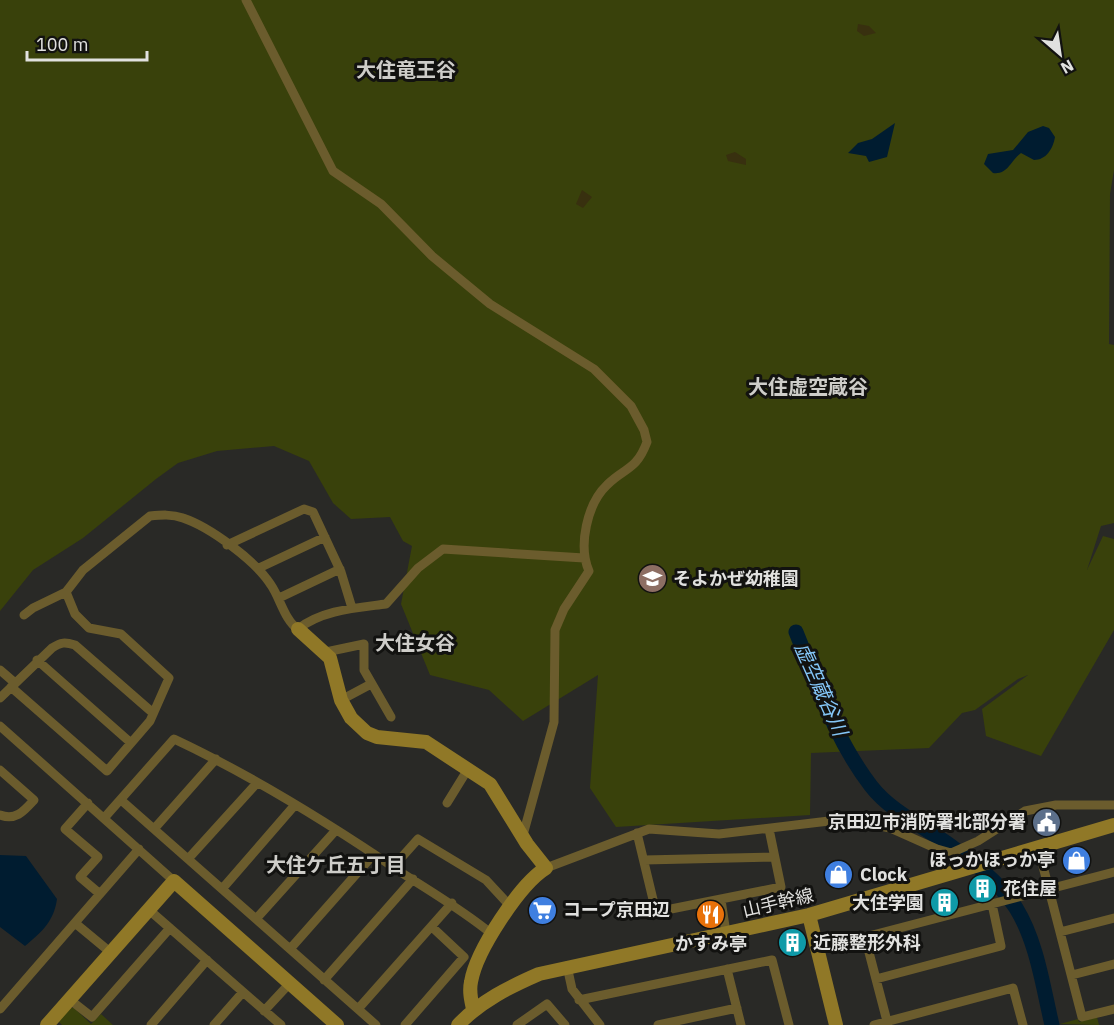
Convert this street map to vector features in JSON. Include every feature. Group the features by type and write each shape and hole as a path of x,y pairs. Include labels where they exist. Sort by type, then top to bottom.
{"street":[{"path":"246,0 333,171 342,180 381,204 432,256 490,303 594,369 631,406 644,430 647,442 633,467 608,483 597,496 585,535 584,558 589,571 564,609 555,630 554,722 523,835"},
{"path":"226,544 304,509 313,512 340,569 352,608"},
{"path":"24,615 33,608 66,592 83,570 150,516 182,517 207,530 259,568 279,598 292,626 326,652 341,700 351,718 367,733 393,741 426,742 495,789 546,868"},
{"path":"259,568 325,537"},
{"path":"298,629 311,619 352,608 386,604 418,568 443,549 584,558"},
{"path":"279,598 340,569"},
{"path":"0,670 13,685 107,771 131,743 153,713 169,678 121,634 89,628 75,614 66,592"},
{"path":"0,698 37,660 61,642 75,645 153,713"},
{"path":"326,652 364,644 364,670 391,717"},
{"path":"37,660 131,743"},
{"path":"341,700 371,684"},
{"path":"0,726 338,1025"},
{"path":"105,817 174,739 216,759 336,830 452,903 493,935"},
{"path":"154,829 216,759"},
{"path":"447,802 468,769"},
{"path":"0,770 33,800 21,814 11,817 0,815"},
{"path":"188,859 256,783"},
{"path":"121,800 376,1025"},
{"path":"88,803 65,829 98,857 80,877 100,894"},
{"path":"473,1009 471,981 479,958 528,881 546,868 637,833 667,829 719,834 829,821 862,822 890,828 951,853 964,848 1025,811 1056,805 1114,805"},
{"path":"222,889 294,806"},
{"name":"山手幹線","path":"458,1025 473,1009 510,986 567,966 809,915 1114,825"},
{"path":"637,833 656,912 782,887 769,829"},
{"path":"256,919 336,830"},
{"path":"393,867 418,839 486,880 510,906"},
{"path":"1038,847 1083,1017 1114,1009"},
{"path":"0,1009 140,849"},
{"path":"290,950 374,854"},
{"path":"644,860 774,857"},
{"path":"887,1023 865,937 1114,872"},
{"path":"324,980 413,879"},
{"path":"49,1024 174,881"},
{"path":"721,900 726,933"},
{"path":"358,1009 452,903"},
{"path":"876,979 1001,946 992,904"},
{"path":"148,909 280,1025"},
{"path":"809,915 836,1025"},
{"path":"1060,932 1114,918"},
{"path":"75,923 110,952"},
{"path":"405,1025 464,957 432,927"},
{"path":"69,999 92,1017 170,928"},
{"path":"151,1025 207,960"},
{"path":"579,1000 772,960 789,1025"},
{"path":"1072,975 1114,964"},
{"path":"567,966 572,989 600,1025"},
{"path":"727,969 741,1025"},
{"path":"264,1011 290,983"},
{"path":"874,1025 1014,988 1023,1025"},
{"path":"214,1025 243,992"},
{"path":"517,1025 547,1004 564,1025"},
{"path":"658,1025 737,1008"}],"green space":[{"path":"0,0 1114,0 1114,170 1110,194 1109,344 1114,345 1114,523 1101,526 1087,570 1103,536 1114,539 1114,630 1041,756 986,736 982,709 1028,675 1018,679 975,710 962,713 929,748 811,753 810,815 616,827 590,788 598,675 523,721 489,690 430,675 401,604 412,546 403,541 390,517 351,519 333,503 309,461 274,446 217,451 178,463 83,538 33,570 0,611"},
{"path":"69,1008 74,1008 91,1024 101,1014 113,1025 62,1025 58,1021"},
{"path":"1097,1017 1099,1025 1060,1024 1078,1019 1079,1022"}],"sand":[{"path":"858,24 869,26 876,33 864,36 857,31"},
{"path":"735,152 746,159 746,165 728,161 726,155"},
{"path":"582,190 592,197 583,208 576,204"}],"water":[{"path":"895,123 887,157 869,162 866,156 848,153 858,143 872,139"},
{"path":"1043,126 1049,128 1055,137 1051,150 1042,158 1034,160 1021,153 1006,170 998,173 993,173 984,164 988,154 1013,150 1028,132"},
{"path":"0,855 26,856 57,899 53,914 46,926 25,946 0,927"}],"waterway":[{"name":"虚空蔵谷川","path":"796,632 837,731 871,786 888,804 978,867 995,882 1016,908 1034,950 1052,1025"}],"place":[{"name":"そよかぜ幼稚園","path":"652,579"},
{"name":"京田辺市消防署北部分署","path":"1047,822"},
{"name":"ほっかほっか亭","path":"1076,860"},
{"name":"Clock","path":"839,875"},
{"name":"花住屋","path":"982,889"},
{"name":"大住学園","path":"945,903"},
{"name":"コープ京田辺","path":"542,910"},
{"name":"かすみ亭","path":"711,915"},
{"name":"近藤整形外科","path":"792,943"}],"district":[{"name":"大住竜王谷","path":"406,70"},
{"name":"大住虚空蔵谷","path":"808,387"},
{"name":"大住女谷","path":"415,643"},
{"name":"大住ケ丘五丁目","path":"336,865"}]}
